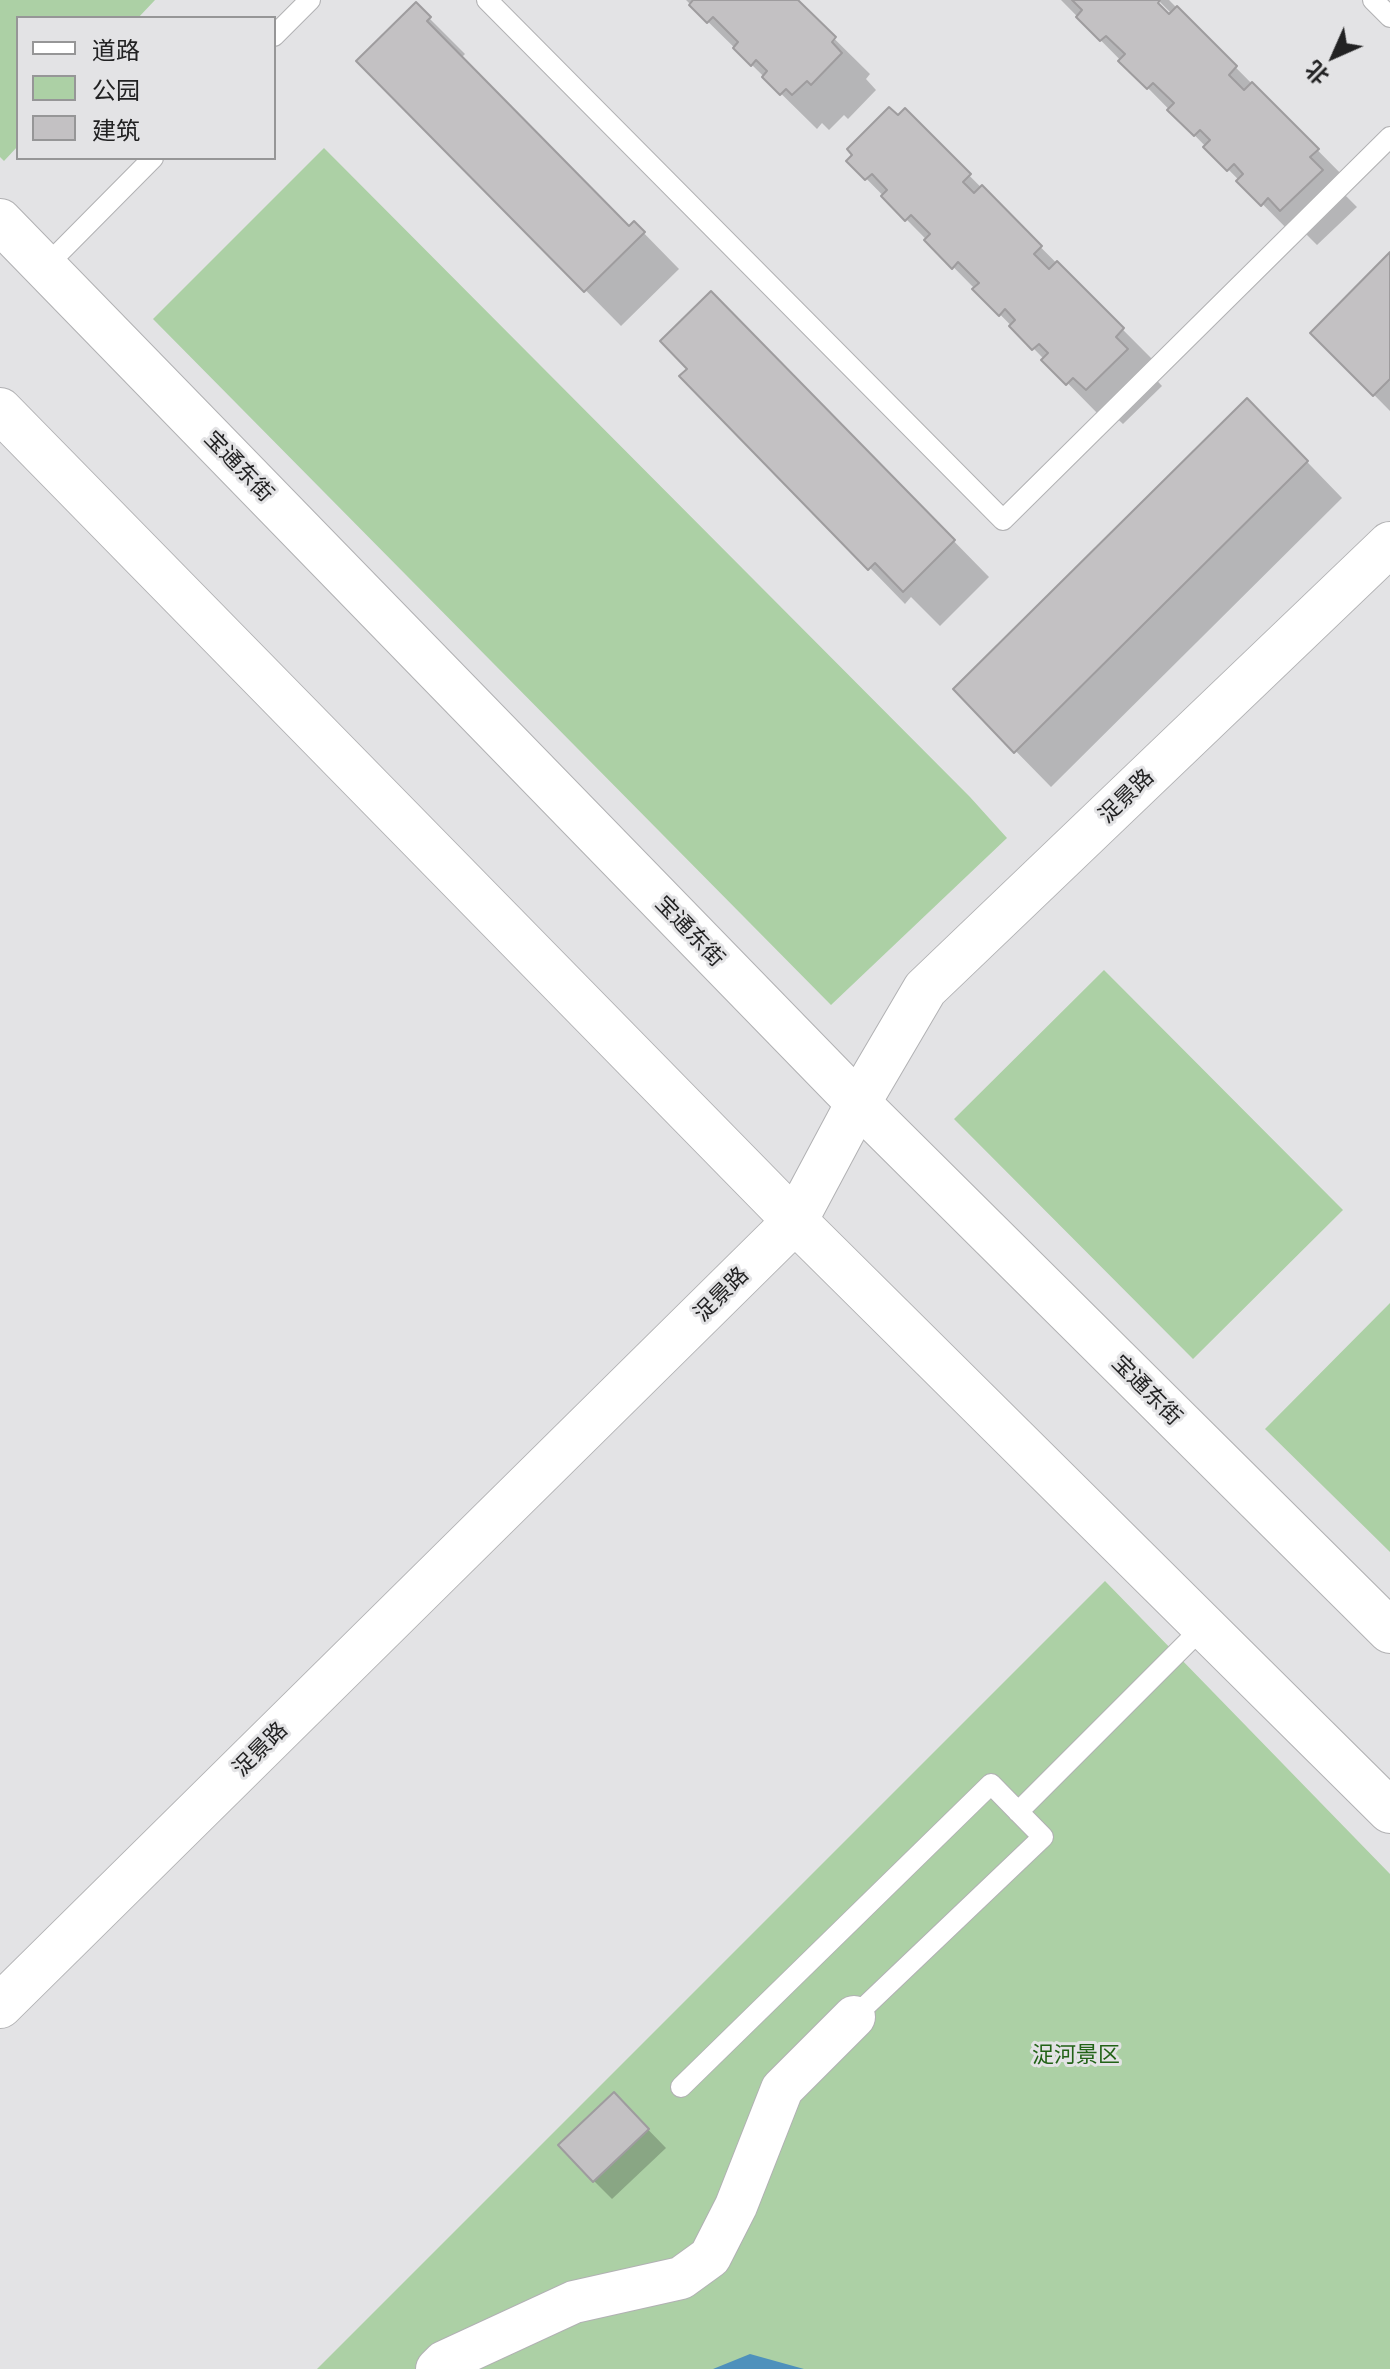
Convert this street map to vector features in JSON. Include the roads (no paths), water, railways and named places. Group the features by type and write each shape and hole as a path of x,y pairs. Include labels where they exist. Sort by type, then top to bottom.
{"main road":[{"name":"宝通东街","path":"0,221 858,1103 1390,1631"},
{"path":"0,410 795,1221 1390,1811"},
{"name":"浞景路","path":"0,2006 795,1221 858,1103 925,989 1390,544"}],"street":[{"path":"437,2369 444,2362 574,2302 681,2278 710,2257 736,2206 782,2089 854,2017"}],"lane":[{"path":"276,34 310,0"},
{"path":"487,0 1003,520 1390,137"},
{"path":"1373,0 1390,17"},
{"path":"45,267 151,160"},
{"path":"1018,1812 1205,1625"},
{"path":"681,2087 991,1784 1043,1837 854,2017"}],"water":[{"path":"750,2354 804,2369 713,2369"}],"park label":[{"name":"浞河景区","path":"1076,2055"}]}
